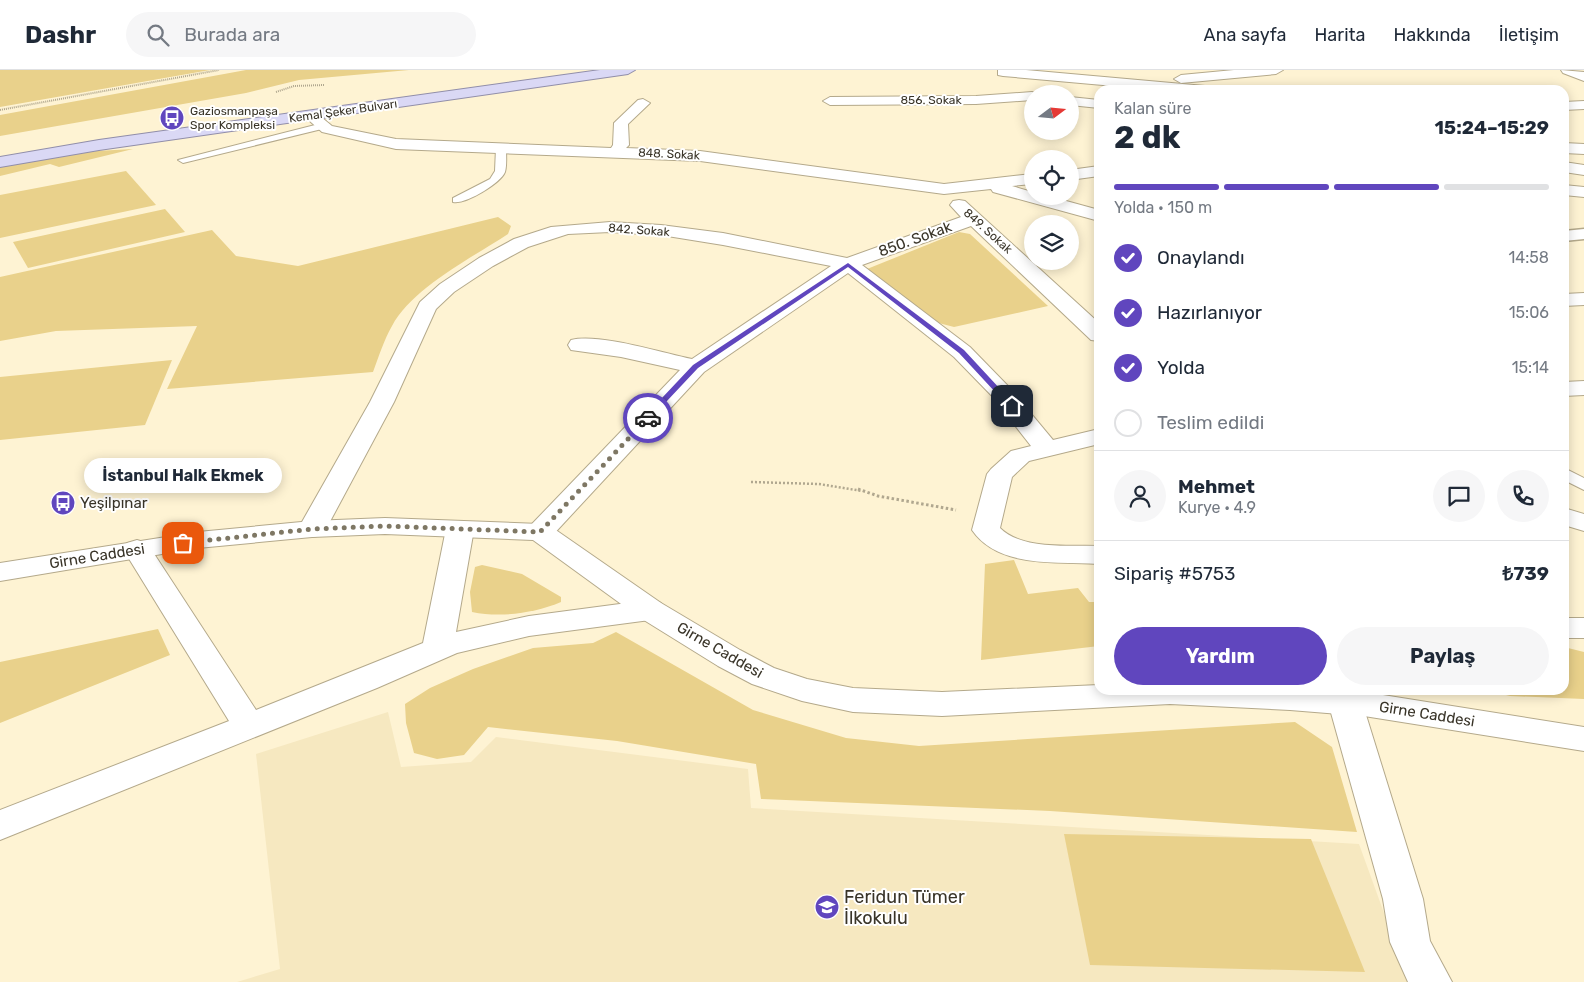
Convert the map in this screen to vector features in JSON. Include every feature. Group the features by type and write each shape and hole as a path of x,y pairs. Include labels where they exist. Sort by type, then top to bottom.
{"main road":[{"name":"Kemal Şeker Bulvarı","path":"0,152 176,125 576,70"},
{"name":"Kemal Şeker Bulvarı","path":"0,162 99,145 628,70"}],"street":[{"path":"1127,84 1233,72 1276,70"},
{"path":"1568,70 1584,77"},
{"path":"1024,92 1001,80 1003,71 1140,85"},
{"path":"1233,72 1258,85"},
{"name":"856. Sokak","path":"830,101 976,100 1024,97"},
{"path":"1079,102 1094,103"},
{"path":"616,152 621,145 621,123 642,103"},
{"path":"1569,106 1584,105"},
{"name":"848. Sokak","path":"310,115 328,129 396,144 700,156 763,162 944,189 1024,180"},
{"path":"1569,148 1584,149"},
{"path":"1569,168 1584,170"},
{"path":"1079,174 1094,173"},
{"path":"986,185 1094,215"},
{"name":"849. Sokak","path":"944,189 972,218 1094,330"},
{"path":"1569,190 1584,192"},
{"name":"850. Sokak","path":"540,532 696,367 848,264 972,218"},
{"name":"842. Sokak","path":"312,529 382,402 427,306 447,288 486,262 521,243 551,232 568,229 635,228 723,239 848,264 962,352 1000,392 1047,449"},
{"path":"1569,236 1584,234"},
{"path":"1569,300 1584,299"},
{"path":"579,345 620,350 696,367"},
{"path":"1569,389 1584,388"},
{"path":"1094,437 1020,456 1000,474 986,530 999,543 1023,551 1094,555"},
{"path":"1569,518 1584,523"},
{"name":"Girne Caddesi","path":"0,572 137,549 312,529 385,526 540,532 650,610 763,676 802,690 853,700 942,704 1129,695"},
{"path":"436,650 460,529"},
{"path":"137,549 249,726"},
{"path":"0,825 459,642 508,631 650,610"},
{"path":"1569,628 1584,628"},
{"name":"Girne Caddesi","path":"1209,695 1346,702 1584,739"},
{"path":"1346,702 1401,890 1410,942 1426,976 1431,982"}],"lane":[{"path":"183,160 323,126"},
{"path":"457,200 494,180 500,172 500,148"},
{"path":"1569,476 1584,485"}],"path":[{"path":"0,110 219,70"},
{"path":"751,482 819,484 854,488 878,496 989,516"}],"shaded area":[{"path":"0,70 210,70 0,107"},
{"path":"246,70 409,70 299,80 246,93 0,136 0,115"},
{"path":"133,149 59,167 50,164 0,176 0,167 96,151"},
{"path":"126,171 156,205 0,238 0,195"},
{"path":"165,209 185,232 28,268 13,242"},
{"path":"498,217 511,226 508,234 444,274 428,286 401,312 384,342 373,372 167,389 197,326 56,331 0,341 0,277 212,230 236,256 298,266"},
{"path":"959,232 970,234 1048,306 954,327 935,322 867,269"},
{"path":"172,360 145,425 0,440 0,377"},
{"path":"1014,560 1028,594 1078,588 1089,602 1094,602 1094,647 981,660 985,564"},
{"path":"482,565 522,574 561,597 561,602 529,612 494,615 472,612 470,592 475,567"},
{"path":"158,629 170,655 0,723 0,662"},
{"path":"616,632 753,710 846,738 919,746 1295,722 1332,747 1357,832 1050,811 761,799 756,764 617,741 488,727 464,755 437,759 414,753 406,723 405,704 430,688 473,669 533,648 593,643"},
{"path":"1569,648 1584,652 1584,699 1506,695 1569,695"},
{"name":"Feridun Tümer İlkokulu","path":"388,712 401,767 471,762 496,737 748,769 751,808 1359,844 1409,982 237,982 280,969 256,754"},
{"path":"1064,834 1311,839 1365,972 1090,965"}],"way so far":[{"path":"183,543 312,529 385,526 540,532 648,418"}],"place":[{"name":"Gaziosmanpaşa Spor Kompleksi","path":"172,118"},
{"name":"Yeşilpınar","path":"63,503"},
{"name":"İstanbul Halk Ekmek","path":"183,543"},
{"name":"Feridun Tümer İlkokulu","path":"827,907"}],"route":[{"path":"648,418 696,367 848,264 962,352 1012,406"}]}
